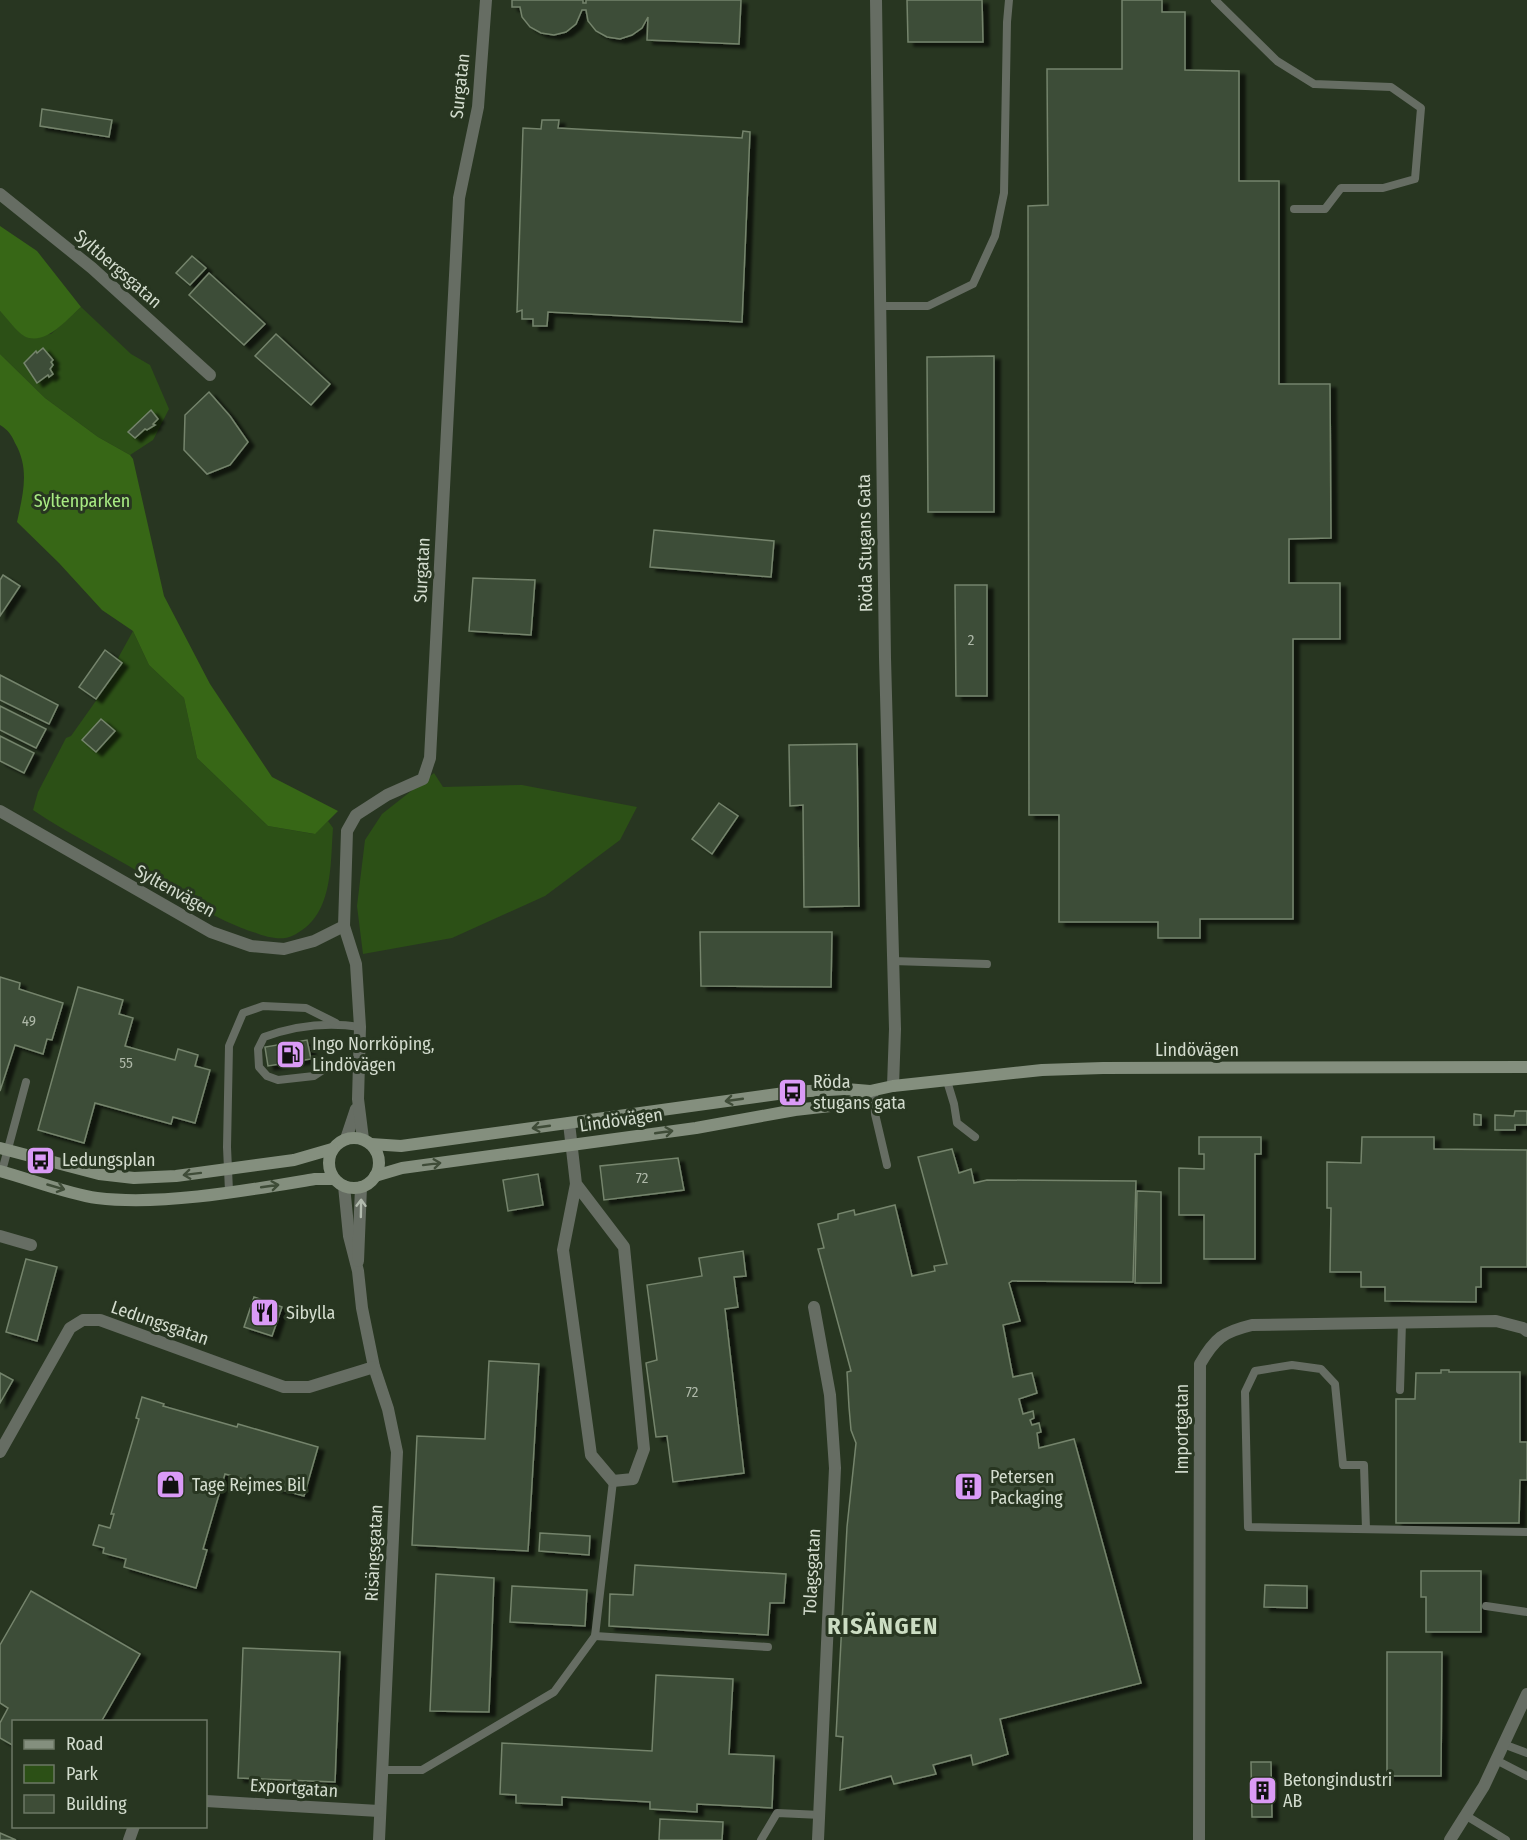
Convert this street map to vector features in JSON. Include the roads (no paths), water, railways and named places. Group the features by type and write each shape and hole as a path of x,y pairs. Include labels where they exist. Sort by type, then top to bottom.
{"main road":[{"name":"Lindövägen","path":"375,1176 402,1168 696,1128 795,1110 848,1104 872,1091 893,1086 1042,1070 1527,1067"},
{"name":"Lindövägen","path":"367,1142 401,1146 792,1092 846,1089 872,1091"},
{"path":"1,1171 94,1197 120,1200 182,1197 315,1179 361,1187 375,1176 379,1159 367,1142 355,1137 338,1143 332,1149 294,1160 227,1170 134,1178 99,1174 4,1149"},
{"path":"332,1149 328,1166 339,1182"}],"street":[{"name":"Surgatan","path":"346,1139 358,1099 360,1068 356,964 344,926 347,831 356,815 387,795 423,779 430,758 459,198 478,108 486,0"},
{"name":"Röda Stugans Gata","path":"876,0 885,658 893,961 893,1086"},
{"name":"Syltbergsgatan","path":"0,194 92,268 210,375"},
{"name":"Syltenvägen","path":"0,811 211,932 251,946 284,949 314,941 344,926"},
{"name":"Surgatan","path":"358,1099 367,1142"},
{"path":"570,1123 576,1184 563,1250 591,1455 613,1481 633,1479 644,1449 624,1247 576,1184"},
{"name":"Risängsgatan","path":"339,1182 358,1271 362,1308 374,1366 388,1409 397,1452 379,1840"},
{"name":"Risängsgatan","path":"358,1271 361,1187"},
{"path":"0,1236 31,1245"},
{"name":"Tolagsgatan","path":"814,1307 830,1395 835,1467 818,1840"},
{"name":"Ledungsgatan","path":"0,1452 70,1328 83,1320 100,1320 284,1387 309,1387 374,1366"},
{"name":"Importgatan","path":"1199,1840 1200,1364 1211,1346 1230,1331 1252,1325 1496,1321 1527,1331"},
{"path":"1450,1840 1484,1786 1527,1694"},
{"name":"Exportgatan","path":"207,1801 379,1811"}],"lane":[{"path":"880,306 928,306 973,284 995,236 1004,193 1009,0"},
{"path":"1215,0 1277,61 1314,84 1391,87 1421,108 1415,179 1383,189 1341,188 1325,209 1294,209"},
{"path":"893,961 987,964"},
{"path":"230,1191 227,1170 228,1046 243,1012 263,1006 306,1008 336,1023 360,1027"},
{"path":"336,1023 280,1031 264,1037 258,1049 260,1067 267,1076 278,1080 314,1076 326,1068 360,1068"},
{"path":"947,1081 957,1124 975,1137"},
{"path":"1,1171 4,1149 26,1082"},
{"path":"872,1091 874,1114 886,1165"},
{"path":"1400,1390 1402,1322"},
{"path":"1366,1529 1364,1465 1344,1465 1335,1384 1321,1369 1292,1365 1255,1371 1245,1392 1248,1527 1527,1533"},
{"path":"382,1770 422,1770 554,1692 595,1636 613,1481"},
{"path":"1486,1606 1527,1612"},
{"path":"595,1636 768,1647"},
{"path":"1503,1744 1527,1753"},
{"path":"1496,1760 1527,1776"},
{"path":"761,1840 777,1813 820,1815"},
{"path":"1466,1815 1506,1840"}],"place":[{"name":"Ingo Norrköping, Lindövägen","path":"291,1054"},
{"name":"Röda stugans gata","path":"792,1092"},
{"name":"Ledungsplan","path":"41,1160"},
{"name":"Sibylla","path":"265,1313"},
{"name":"Tage Rejmes Bil","path":"171,1485"},
{"name":"Petersen Packaging","path":"969,1487"},
{"name":"Betongindustri AB","path":"1262,1790"}],"district":[{"name":"RISÄNGEN","path":"883,1626"}],"park label":[{"name":"Syltenparken","path":"82,501"}]}
